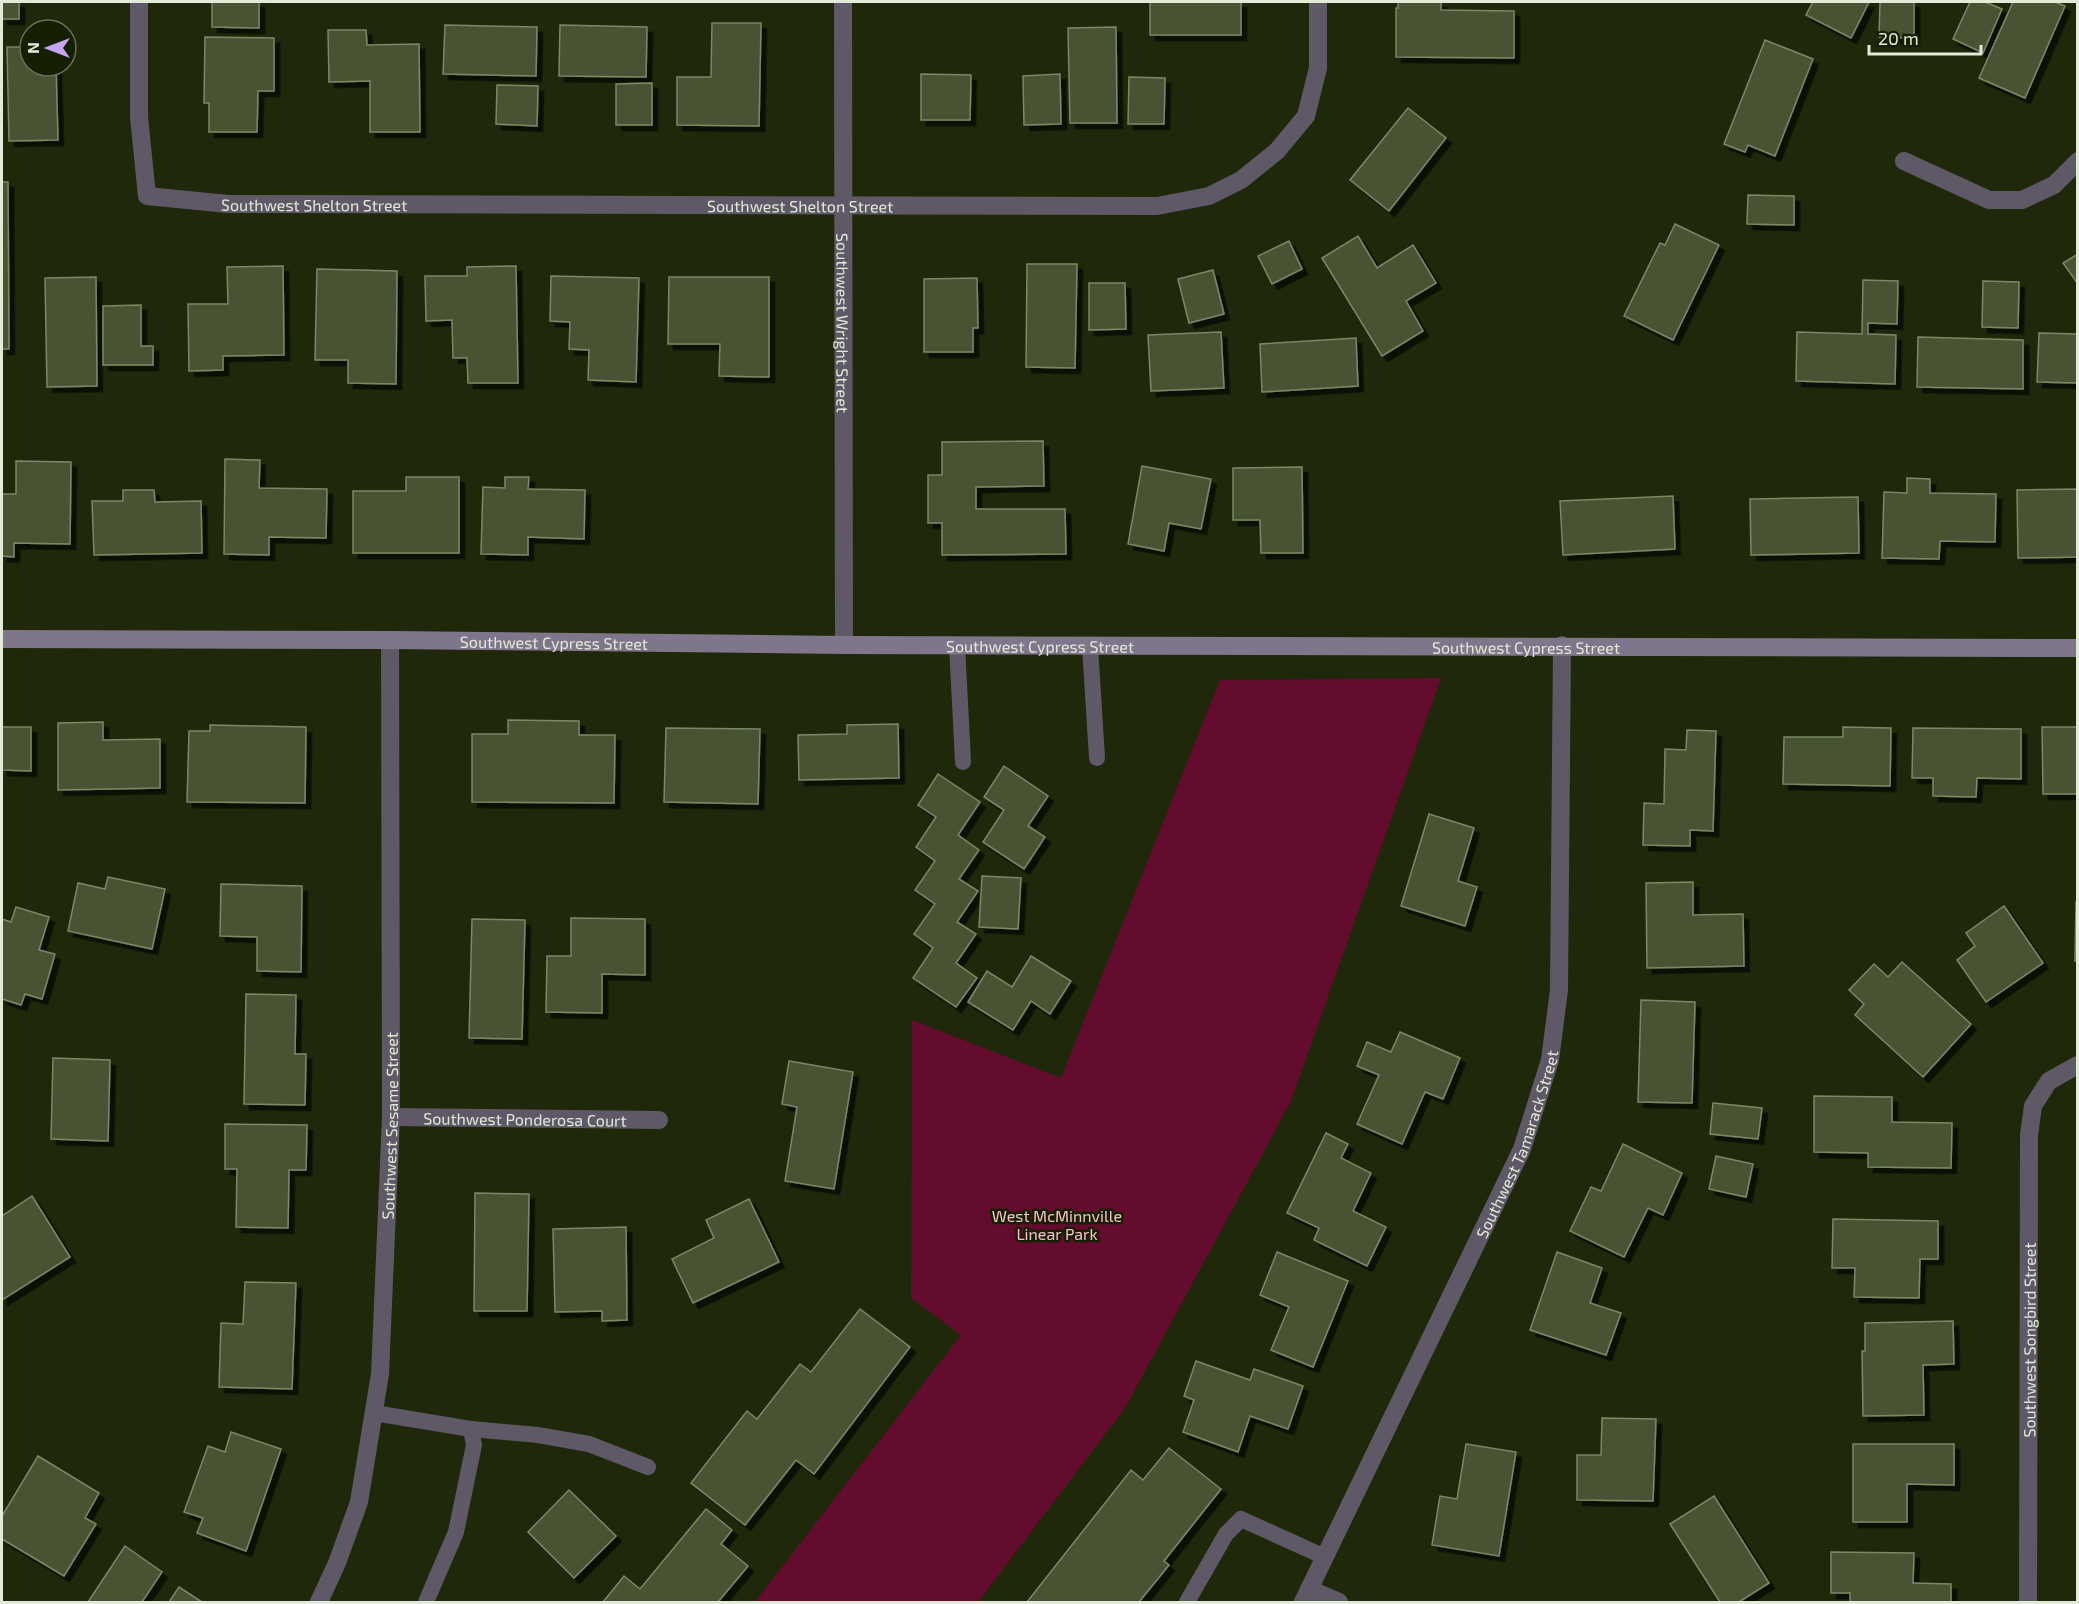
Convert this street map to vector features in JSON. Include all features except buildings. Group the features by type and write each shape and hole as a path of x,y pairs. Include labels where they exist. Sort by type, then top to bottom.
{"main road":[{"name":"Southwest Cypress Street","path":"2,639 844,645 2078,648"}],"street":[{"name":"Southwest Shelton Street","path":"139,2 139,117 147,196 228,204 1157,206 1209,196 1241,180 1277,151 1306,116 1318,68 1318,2"},
{"name":"Southwest Wright Street","path":"843,2 844,645"},
{"path":"1904,161 1989,200 2022,200 2054,185 2078,161"},
{"name":"Southwest Sesame Street","path":"320,1602 359,1502 380,1374 391,1117 390,640"},
{"name":"Southwest Tamarack Street","path":"1306,1596 1522,1149 1550,1060 1559,990 1562,645"},
{"name":"Southwest Songbird Street","path":"2028,1602 2030,1135 2033,1106 2049,1081 2078,1065"},
{"name":"Southwest Ponderosa Court","path":"391,1117 659,1120"},
{"path":"1306,1596 1339,1602"}],"lane":[{"path":"957,645 963,762"},
{"path":"1090,646 1097,758"},
{"path":"374,1413 471,1429 538,1435 589,1444 648,1467"},
{"path":"426,1602 456,1532 474,1445 471,1429"},
{"path":"1187,1602 1226,1534 1241,1519 1325,1557"}],"green space":[{"name":"West McMinnville Linear Park","path":"1441,678 1291,1101 1125,1408 978,1602 755,1602 961,1335 911,1298 912,1020 1061,1078 1220,680"}]}
